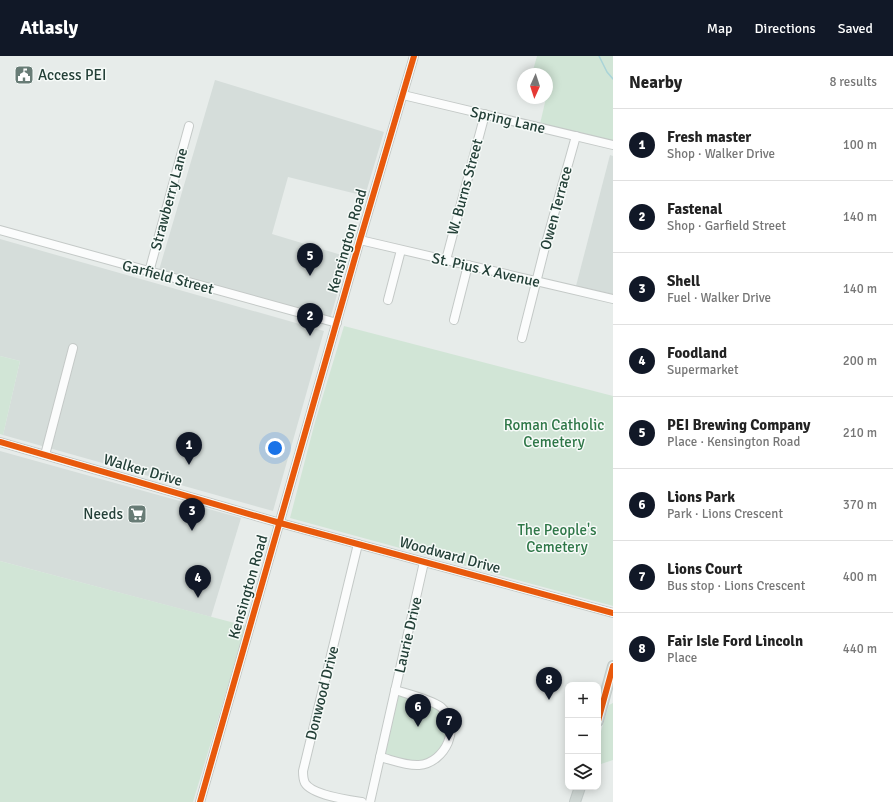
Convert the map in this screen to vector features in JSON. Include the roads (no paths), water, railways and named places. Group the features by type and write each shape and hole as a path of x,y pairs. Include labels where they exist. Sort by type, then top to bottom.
{"main road":[{"path":"599,718 613,666"},
{"path":"575,802 579,790"}],"street":[{"name":"Kensington Road","path":"200,802 414,56"},
{"name":"Spring Lane","path":"403,95 613,145"},
{"name":"W. Burns Street","path":"446,260 485,114"},
{"name":"Strawberry Lane","path":"150,272 189,126"},
{"name":"Owen Terrace","path":"522,338 576,136"},
{"name":"Garfield Street","path":"0,230 337,323"},
{"name":"St. Pius X Avenue","path":"360,240 613,299"},
{"path":"388,300 401,250"},
{"path":"454,320 468,265"},
{"path":"45,455 73,348"},
{"name":"Walker Drive","path":"0,442 280,523"},
{"name":"Woodward Drive","path":"280,523 613,613"},
{"name":"Donwood Drive","path":"358,544 303,771 303,777 305,783 309,787 336,800 362,802"},
{"name":"Laurie Drive","path":"370,802 424,562"},
{"path":"380,757 419,765 431,762 439,756 449,741 451,732 450,722 447,715 441,708 433,702 395,690"}],"waterway":[{"path":"599,56 607,72 613,79"}],"place":[{"name":"Access PEI","path":"24,75"},
{"name":"PEI Brewing Company","path":"310,276"},
{"name":"Fastenal","path":"310,336"},
{"name":"Fresh master","path":"189,465"},
{"name":"Needs","path":"137,514"},
{"name":"Shell","path":"192,531"},
{"name":"Foodland","path":"198,598"},
{"name":"Fair Isle Ford Lincoln","path":"549,700"},
{"name":"Lions Park","path":"418,727"},
{"name":"Lions Court","path":"449,741"}],"park label":[{"name":"Roman Catholic Cemetery","path":"554,434"},
{"name":"The People's Cemetery","path":"557,538"}]}
